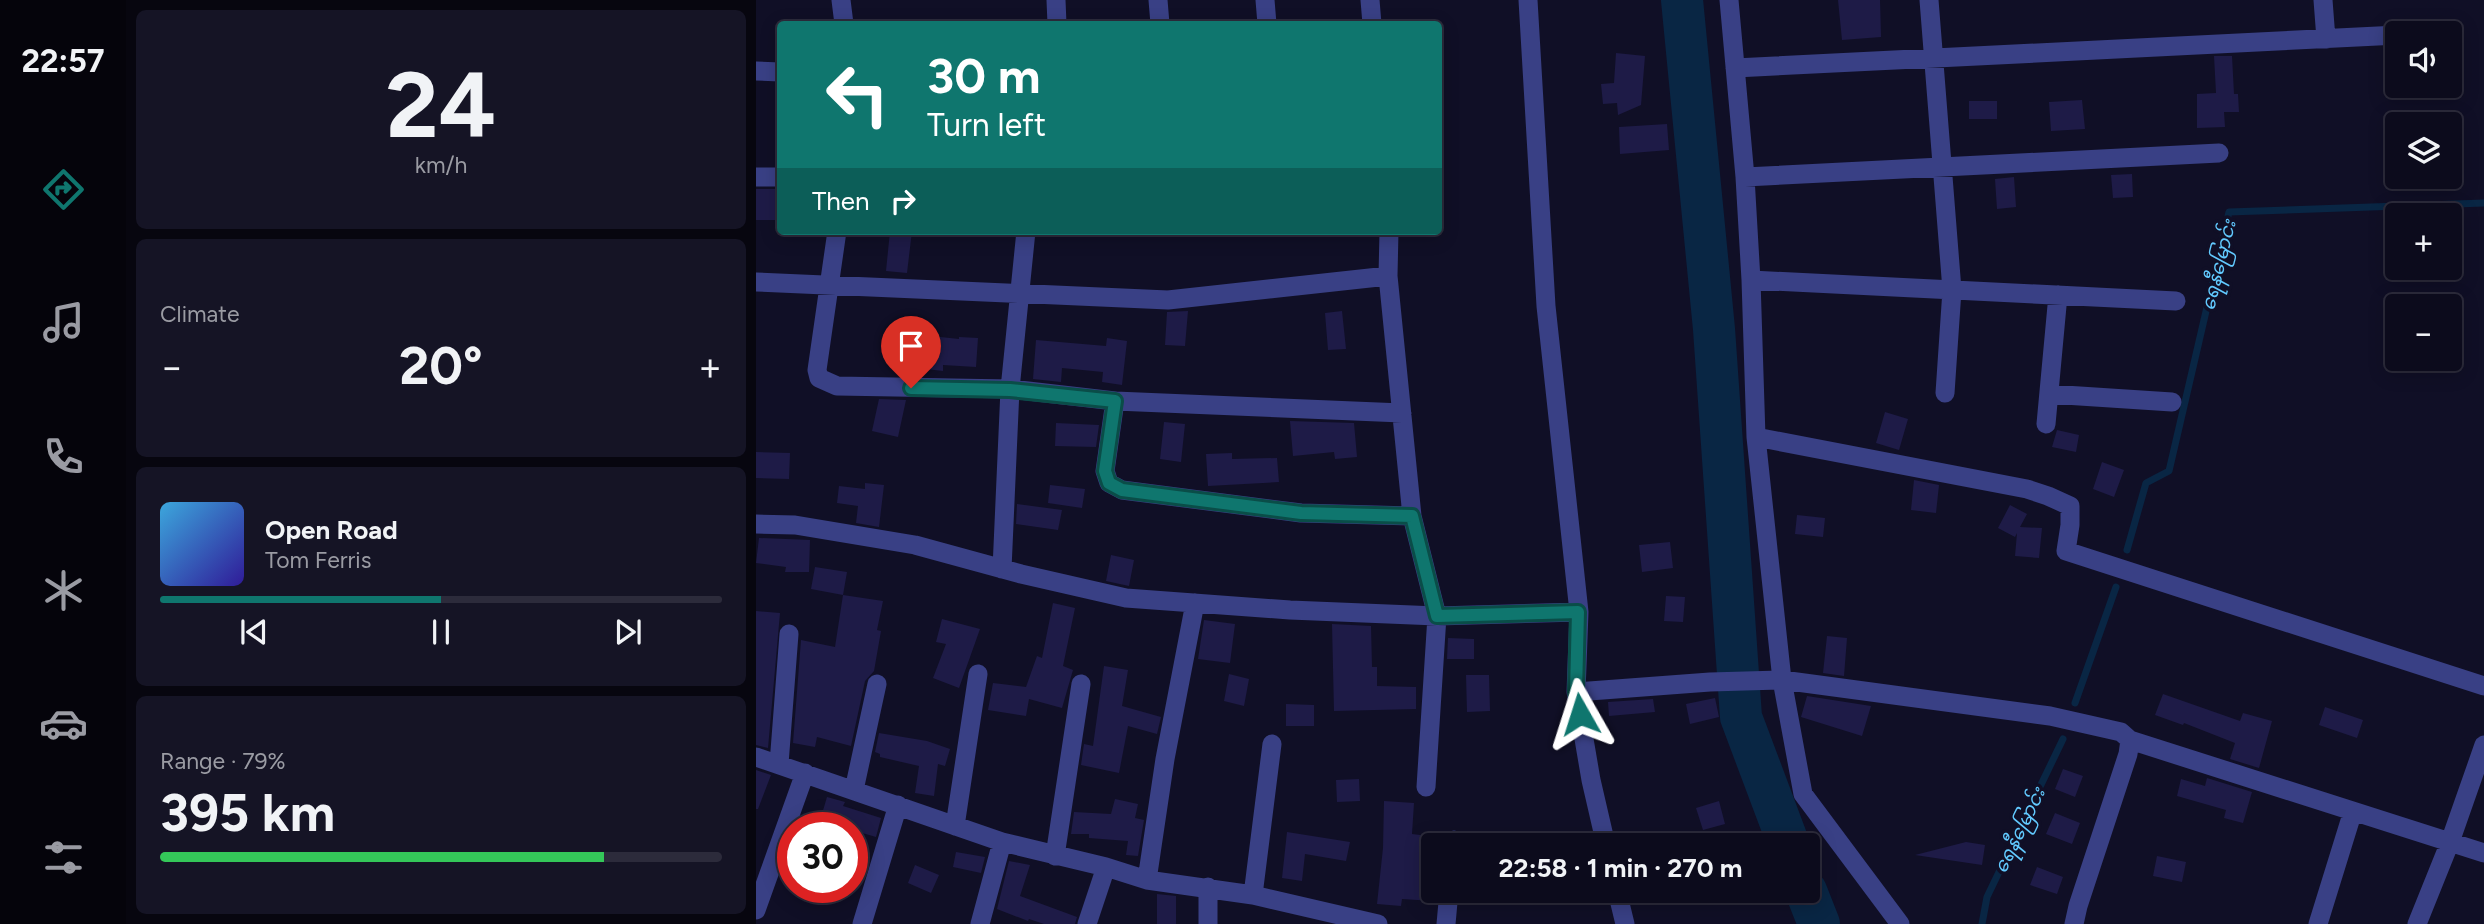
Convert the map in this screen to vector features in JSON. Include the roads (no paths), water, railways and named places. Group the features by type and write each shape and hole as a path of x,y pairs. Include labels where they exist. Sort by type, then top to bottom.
{"street":[{"path":"841,0 844,21"},
{"path":"1056,0 1057,21"},
{"path":"1158,0 1160,21"},
{"path":"1265,0 1267,21"},
{"path":"1370,0 1372,21"},
{"path":"1528,0 1546,306 1578,612 1576,692 1603,833"},
{"path":"1729,0 1745,177 1756,437 1782,680 1803,794 1900,924"},
{"path":"1929,0 1952,290 1945,393"},
{"path":"2323,0 2326,39"},
{"path":"1735,68 2385,36"},
{"path":"756,71 777,72"},
{"path":"1745,177 2219,153"},
{"path":"756,177 777,177"},
{"path":"836,235 817,370 824,382 837,386 1010,390 1115,401 1402,413"},
{"path":"1002,569 1010,390 1026,235"},
{"path":"1389,235 1388,276 1412,516 1437,616 1426,787"},
{"path":"756,282 1168,300 1388,276"},
{"path":"1751,280 2176,301"},
{"path":"2046,424 2058,295"},
{"path":"2049,394 2172,402"},
{"path":"1115,401 1105,471 1109,483 1122,490 1301,513 1412,516"},
{"path":"1756,437 2027,489 2048,496 2070,506 2066,551 2484,686"},
{"path":"756,524 796,525 915,545 1125,598 1437,616 1578,612"},
{"path":"1147,880 1165,759 1195,603"},
{"path":"779,764 789,634"},
{"path":"955,826 978,674"},
{"path":"1576,692 1710,682 1782,680 2050,716 2121,732 2130,740 2484,853"},
{"path":"854,790 877,684"},
{"path":"1055,856 1081,684"},
{"path":"2076,923 2078,906 2128,754 2130,740"},
{"path":"1253,895 1272,744"},
{"path":"2417,924 2450,842 2484,745"},
{"path":"756,757 1002,842 1106,867 1147,880 1253,895 1307,916 1378,924"},
{"path":"756,910 805,773"},
{"path":"862,924 898,806"},
{"path":"2318,924 2353,811"},
{"path":"980,924 1002,842"},
{"path":"1087,924 1106,867"},
{"path":"1208,887 1208,924"},
{"path":"1446,924 1448,903"},
{"path":"1620,903 1625,924"}],"waterway":[{"path":"1682,0 1714,329 1741,717 1784,833"},
{"name":"ရေနီမြောင်း","path":"2127,550 2146,483 2169,471 2229,212 2484,203"},
{"name":"ရေနီမြောင်း","path":"2075,703 2116,587"},
{"name":"ရေနီမြောင်း","path":"1982,924 1987,897 2063,739"},
{"path":"1811,903 1819,924"}]}
